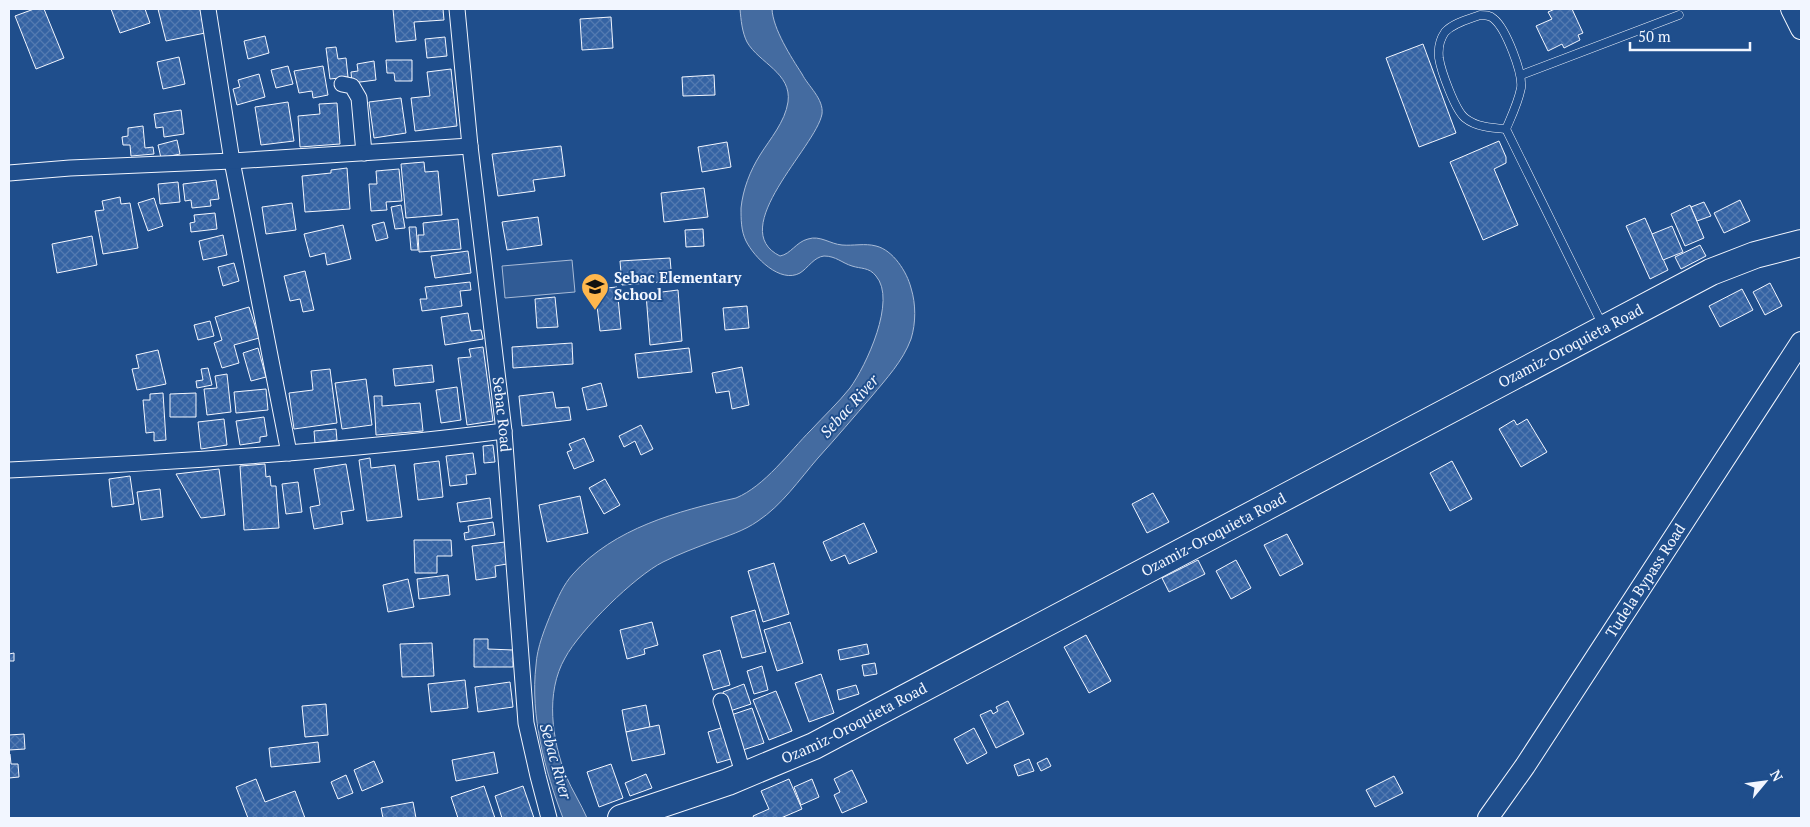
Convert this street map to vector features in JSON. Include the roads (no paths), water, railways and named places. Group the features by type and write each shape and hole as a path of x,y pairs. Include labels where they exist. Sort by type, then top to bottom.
{"highway":[{"name":"Ozamiz-Oroquieta Road","path":"621,818 744,776 814,746 1712,272 1755,255 1801,243"}],"main road":[{"path":"1791,9 1801,29"},
{"name":"Tudela Bypass Road","path":"1488,818 1524,766 1801,342"}],"street":[{"path":"208,9 232,161 289,453"},
{"name":"Sebac Road","path":"457,9 470,146 504,431 526,723 549,818"},
{"path":"342,84 352,86 358,93 364,153"},
{"path":"9,173 470,146"},
{"path":"9,470 161,463 289,453 412,443 504,431"},
{"path":"721,701 744,776"}],"lane":[{"path":"1478,12 1495,19 1502,30 1521,74 1521,87 1517,106 1506,129 1478,125 1463,117 1454,103 1439,59 1441,38 1446,31 1478,12"},
{"path":"1521,74 1679,15"},
{"path":"1506,129 1604,328"}],"water":[{"name":"Sebac River","path":"740,9 772,9 773,17 783,43 821,103 822,108 822,114 816,128 778,187 768,208 763,227 766,244 780,256 800,243 812,238 842,245 868,245 882,248 898,262 909,282 915,307 913,333 908,347 888,376 775,508 747,528 681,554 651,569 609,605 572,646 559,672 555,686 553,701 554,732 561,762 568,781 587,818 563,818 550,781 540,743 535,704 535,684 538,651 552,611 566,583 589,558 627,533 670,516 736,498 747,493 767,477 850,388 871,349 881,316 882,287 871,271 824,256 814,260 800,273 784,275 776,272 761,261 744,237 741,212 745,187 756,161 784,116 788,102 788,92 780,76 747,42"}],"place":[{"name":"Sebac Elementary School","path":"595,311"}]}
